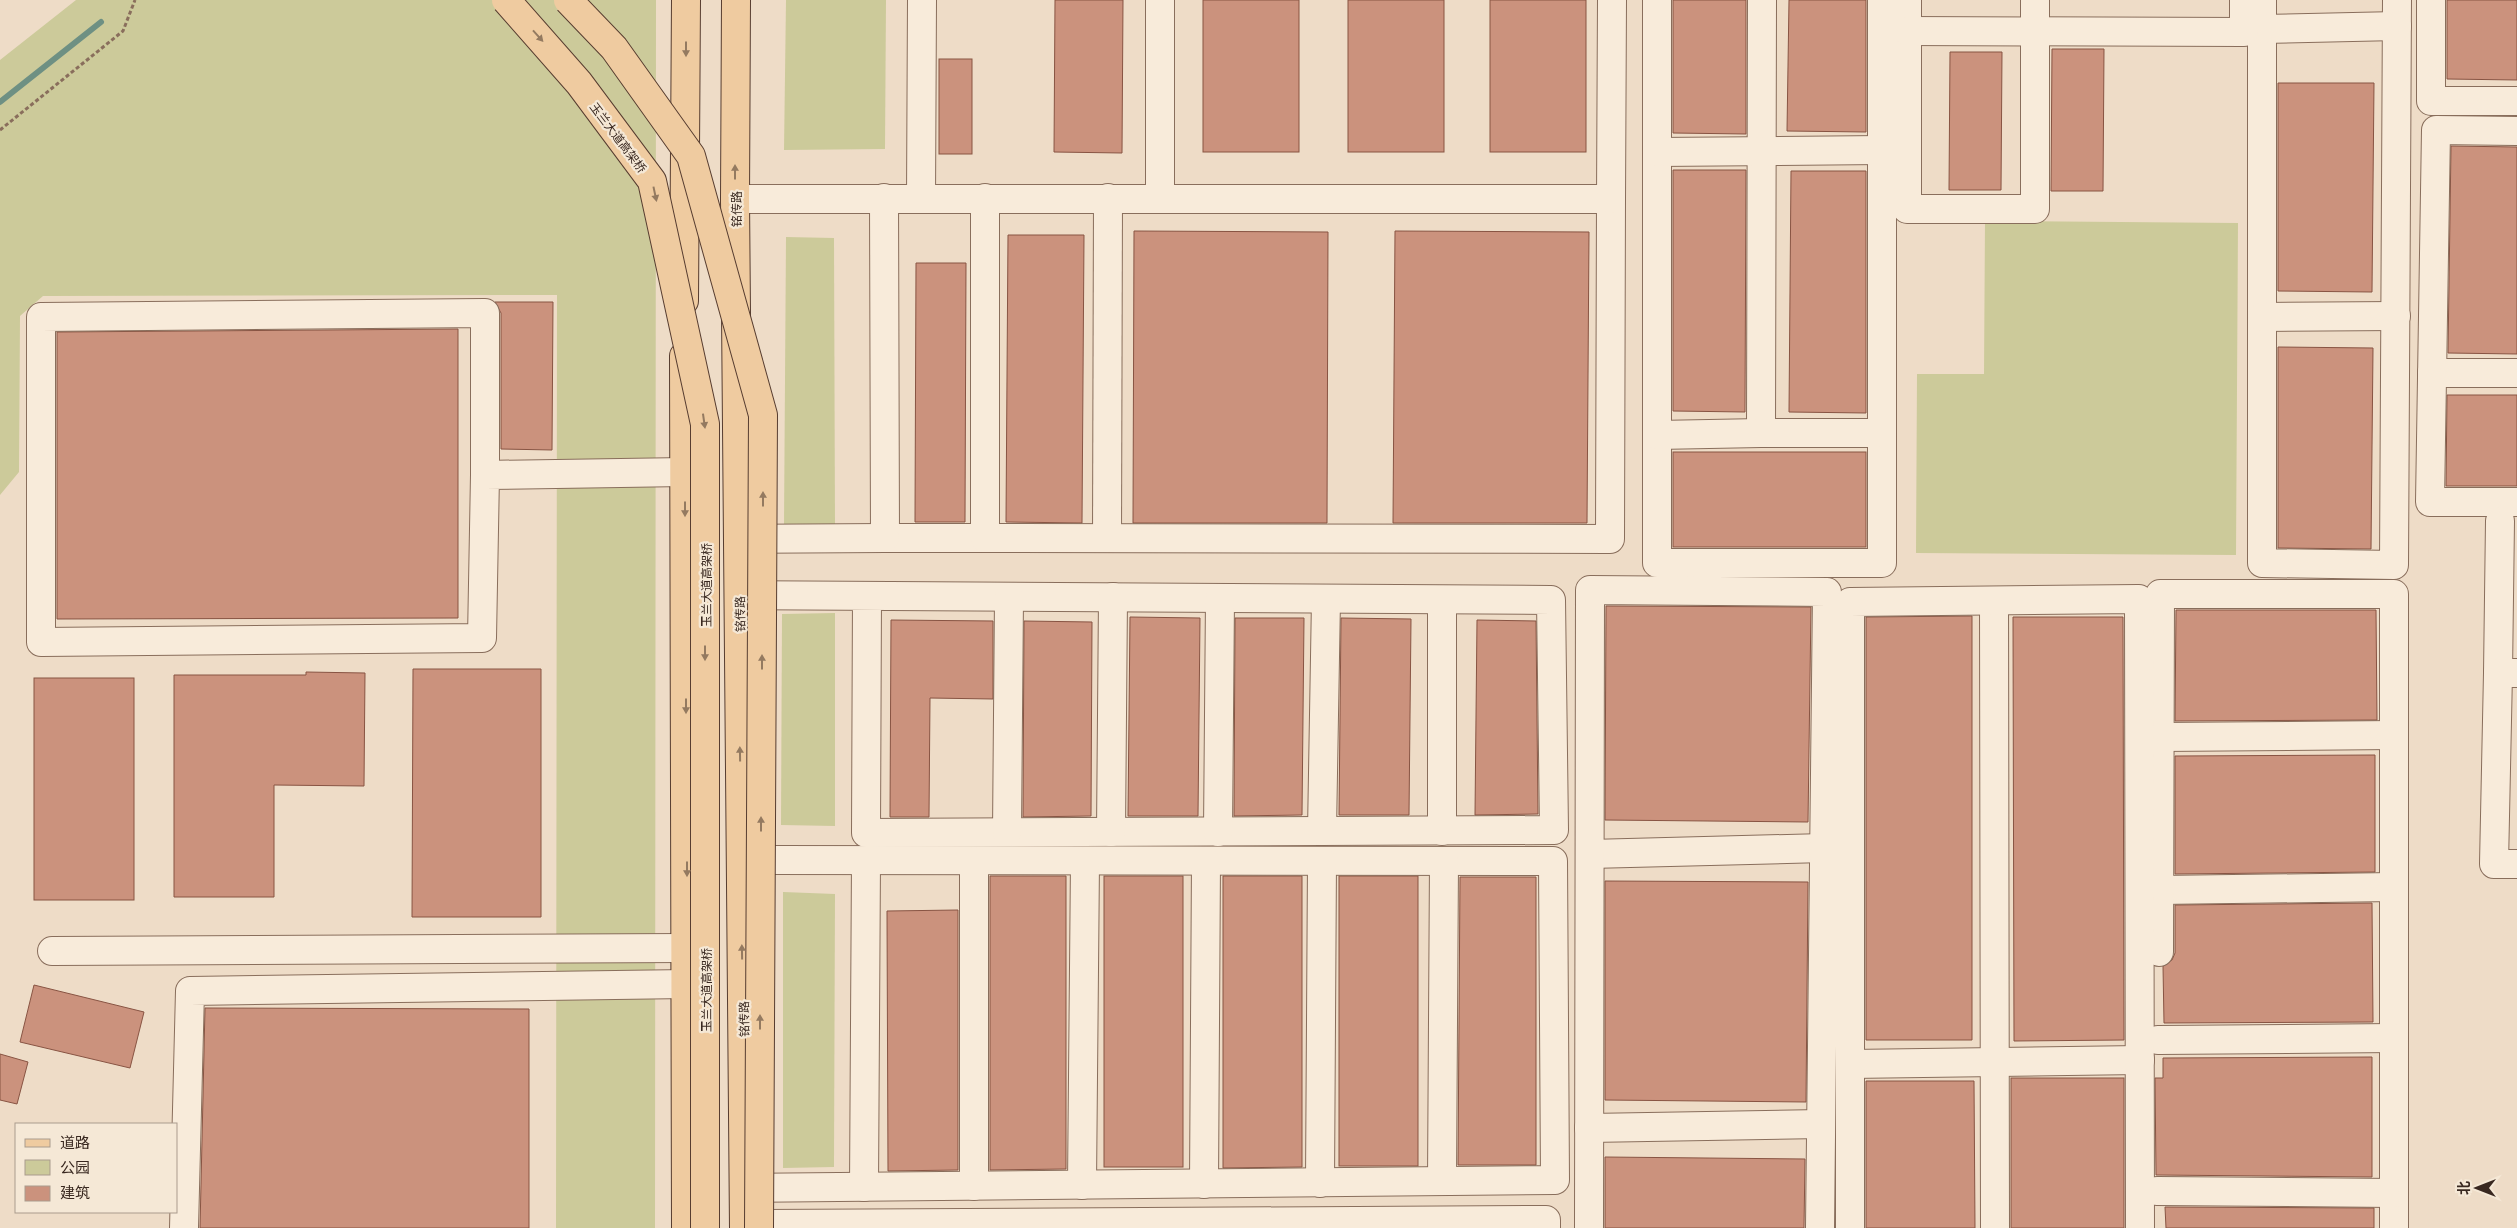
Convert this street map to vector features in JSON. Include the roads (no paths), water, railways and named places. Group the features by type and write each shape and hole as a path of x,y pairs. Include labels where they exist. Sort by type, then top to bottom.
{"main road":[{"name":"玉兰大道高架桥","path":"506,0 579,83 652,181 705,424 705,1228"},
{"path":"568,0 614,48 691,156 763,415 749,1227"},
{"path":"686,0 684,472 687,948 686,1228"},
{"name":"铭传路","path":"736,0 735,198 744,1188 749,1227"}],"lane":[{"path":"921,198 922,0"},
{"path":"1160,0 1160,198"},
{"path":"738,539 1610,539 1612,0"},
{"path":"1657,0 1657,563 1882,563 1882,0"},
{"path":"1761,433 1762,0"},
{"path":"1907,0 1906,209 2035,209 2035,0"},
{"path":"1907,31 2244,32 2244,0"},
{"path":"2262,0 2262,28 2262,317 2262,563 2394,565 2397,13 2262,28"},
{"path":"2431,0 2431,102 2517,102"},
{"path":"2517,131 2436,130 2430,502 2509,512 2508,673 2494,864 2517,864"},
{"path":"1657,152 1882,150"},
{"path":"735,198 1611,199"},
{"path":"884,198 885,538"},
{"path":"985,198 985,538"},
{"path":"1107,538 1108,198"},
{"path":"485,313 485,475 482,638 41,642 41,317 485,313"},
{"path":"2262,317 2396,316"},
{"path":"2432,372 2517,373"},
{"path":"1657,434 1882,433"},
{"path":"485,475 684,472"},
{"path":"1589,1228 1590,590 1827,592 1820,1228"},
{"path":"2157,1228 2160,594 2394,594 2394,1228"},
{"path":"739,595 1551,600 1554,830 866,833 867,596"},
{"path":"1007,832 1009,597"},
{"path":"1111,832 1113,597"},
{"path":"1218,832 1220,598"},
{"path":"1322,831 1326,599"},
{"path":"1850,1228 1850,602 2139,599 2140,1228"},
{"path":"1442,600 1442,831"},
{"path":"1994,601 1995,1228"},
{"path":"2160,737 2394,735"},
{"path":"1590,854 1824,848"},
{"path":"741,860 1553,861 1555,1180 744,1188"},
{"path":"864,1187 866,861"},
{"path":"974,861 974,1186"},
{"path":"1082,1185 1086,861"},
{"path":"1204,1184 1206,861"},
{"path":"1320,1183 1322,861"},
{"path":"1442,1181 1444,861"},
{"path":"2159,890 2394,887"},
{"path":"52,951 687,948"},
{"path":"184,1228 190,991 687,984"},
{"path":"2158,1040 2394,1038"},
{"path":"1850,1064 2140,1060"},
{"path":"1589,1128 1821,1124"},
{"path":"2158,1191 2394,1193"},
{"path":"749,1227 1546,1220 1546,1228"}],"waterway":[{"path":"0,102 101,22"}]}
